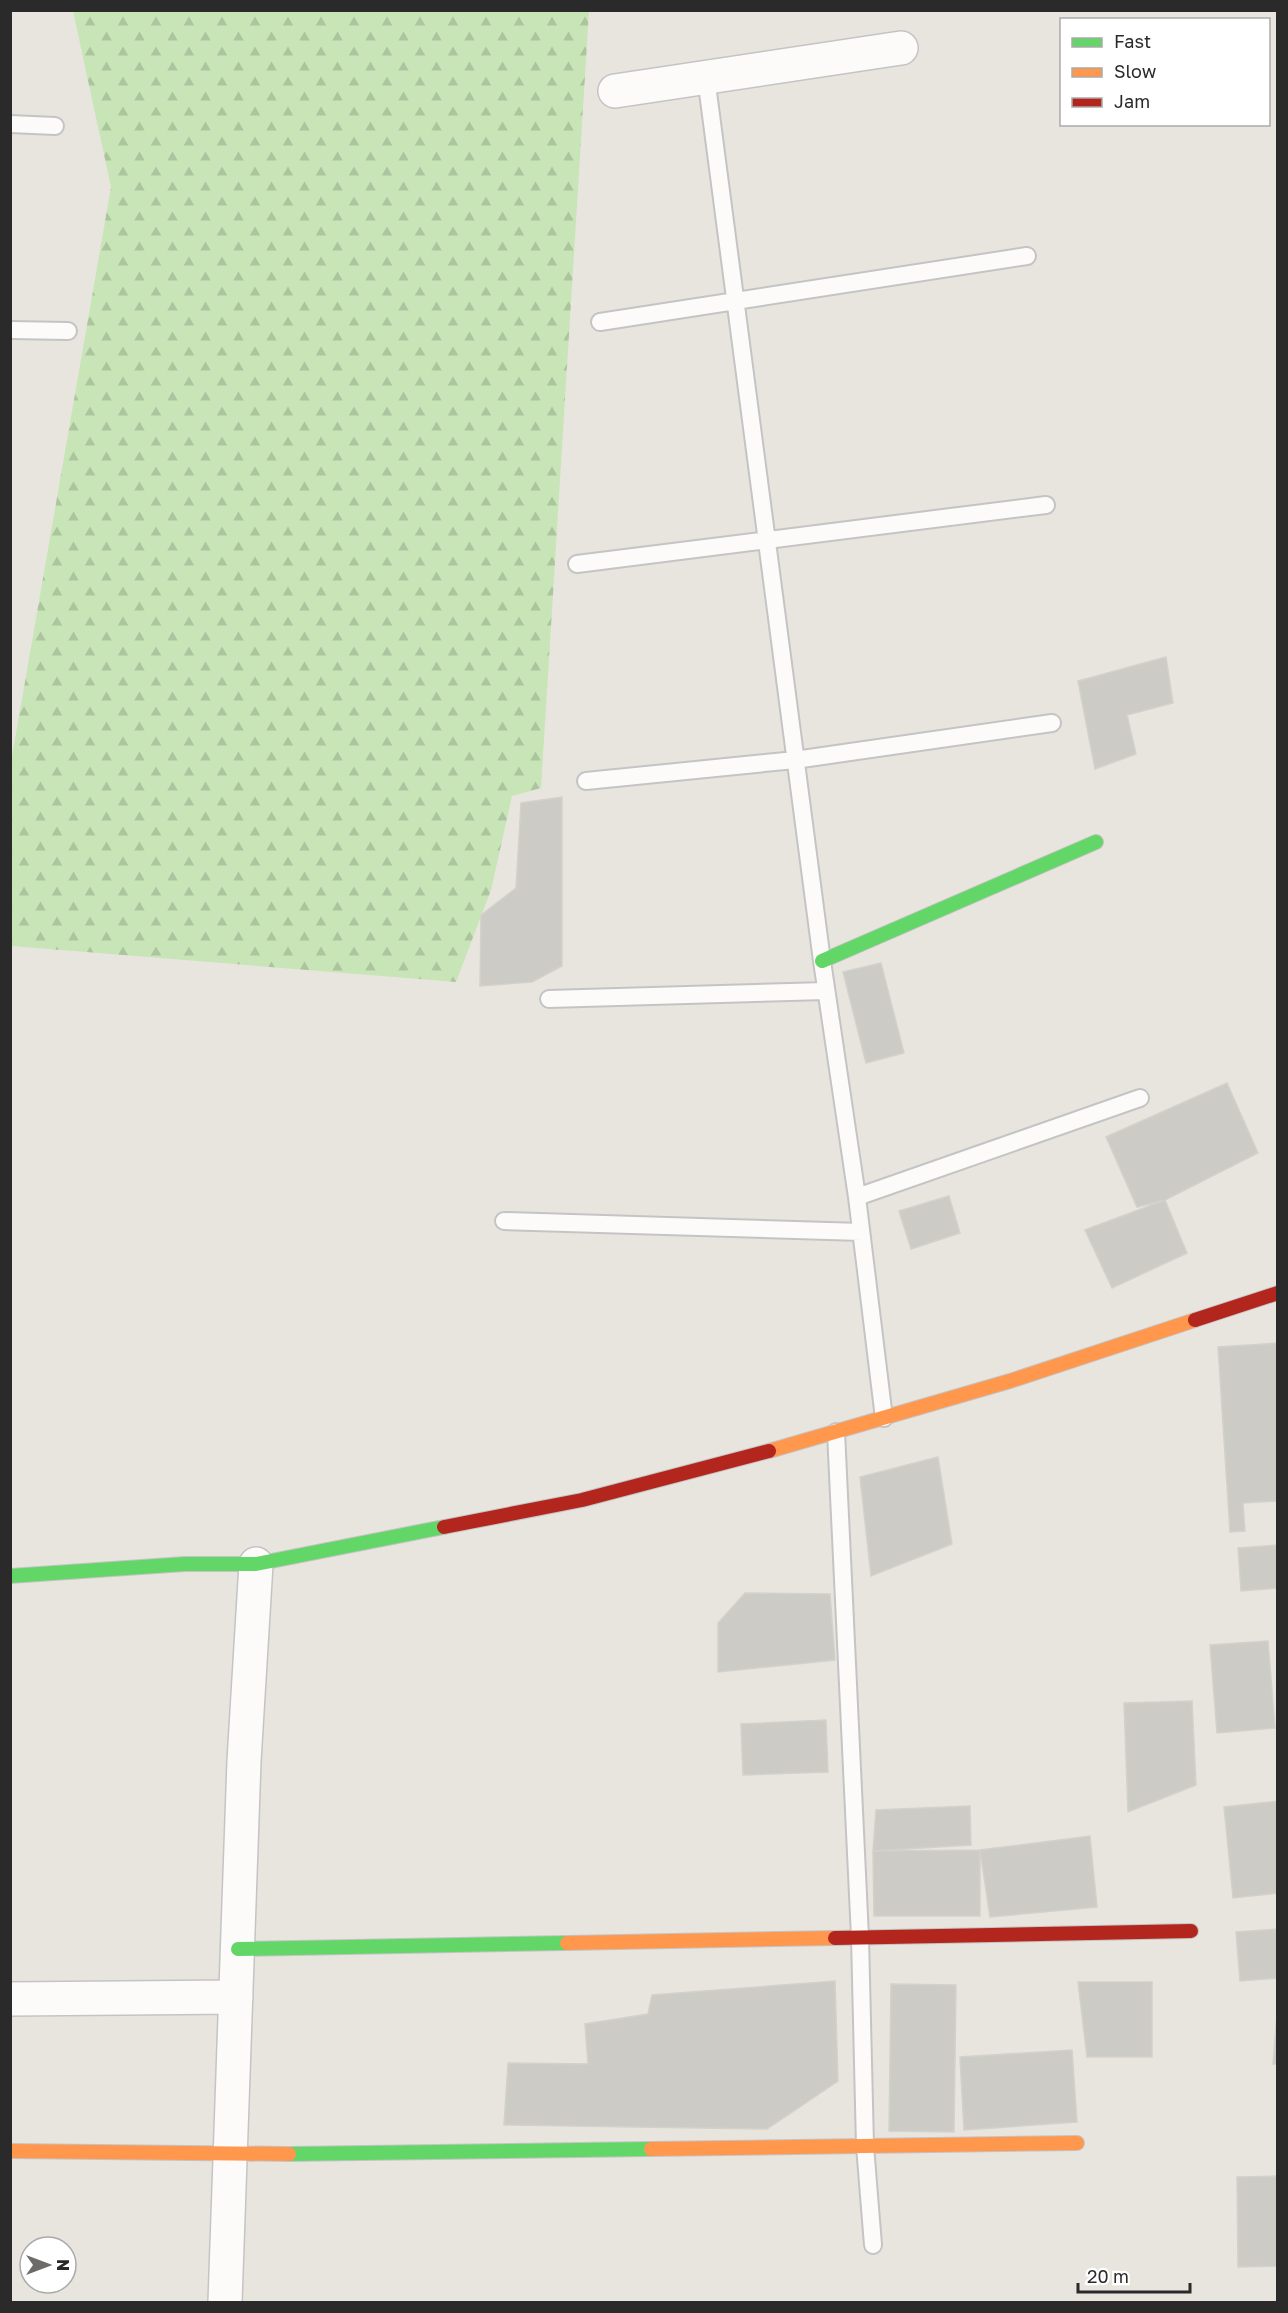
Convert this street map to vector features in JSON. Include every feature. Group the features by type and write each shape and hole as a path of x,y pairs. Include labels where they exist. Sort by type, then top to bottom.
{"street":[{"path":"615,91 901,48"},
{"path":"822,961 1096,842"},
{"path":"10,1576 185,1564 256,1564 582,1500 732,1462 1010,1381 1278,1293"},
{"path":"225,2302 244,1761 256,1564"},
{"path":"238,1949 1191,1931"},
{"path":"10,1999 236,1997"},
{"path":"10,2151 231,2155 1077,2143"}],"lane":[{"path":"706,77 826,991 857,1197 884,1418"},
{"path":"10,124 55,126"},
{"path":"600,322 735,303 1027,256"},
{"path":"10,330 68,331"},
{"path":"577,564 1046,505"},
{"path":"586,781 795,760 1052,723"},
{"path":"549,999 826,991"},
{"path":"857,1197 1140,1098"},
{"path":"504,1221 861,1232"},
{"path":"836,1432 860,1937 865,2146 873,2245"}],"green space":[{"path":"73,11 589,11 541,788 512,796 491,890 456,982 11,946 11,762 111,187"}],"building":[{"path":"1166,657 1173,703 1127,715 1136,754 1095,769 1078,681"},
{"path":"562,797 562,966 532,982 480,986 481,915 516,888 521,803"},
{"path":"881,963 904,1053 866,1063 843,972"},
{"path":"1227,1083 1258,1153 1165,1200 1137,1207 1106,1137"},
{"path":"949,1196 960,1233 911,1249 899,1211"},
{"path":"1165,1200 1187,1253 1112,1288 1085,1230"},
{"path":"1278,1343 1278,1501 1243,1503 1245,1531 1230,1532 1218,1347"},
{"path":"938,1457 952,1544 871,1576 860,1477"},
{"path":"1278,1545 1278,1588 1241,1591 1238,1548"},
{"path":"745,1593 830,1594 835,1660 718,1672 718,1623"},
{"path":"1268,1641 1275,1728 1217,1733 1210,1645"},
{"path":"1192,1701 1196,1785 1128,1812 1124,1703"},
{"path":"826,1720 828,1772 743,1775 741,1724"},
{"path":"1278,1801 1278,1893 1233,1898 1224,1807"},
{"path":"970,1806 971,1845 873,1851 876,1810"},
{"path":"1090,1836 1097,1907 990,1917 980,1850"},
{"path":"980,1850 980,1916 874,1916 873,1851"},
{"path":"1278,1929 1278,1978 1240,1981 1236,1932"},
{"path":"835,1981 838,2081 767,2129 504,2125 508,2063 588,2064 585,2024 648,2014 652,1995"},
{"path":"1078,1982 1152,1982 1152,2057 1087,2057"},
{"path":"891,1984 956,1985 954,2132 889,2131"},
{"path":"1277,2016 1278,2064 1273,2064"},
{"path":"1072,2050 1077,2122 964,2130 960,2057"},
{"path":"1278,2176 1278,2266 1238,2267 1237,2177"}],"traffic: fast":[{"path":"822,961 1096,842"},
{"path":"10,1576 185,1564 256,1564 444,1527"},
{"path":"238,1949 567,1943"},
{"path":"289,2154 651,2149"}],"traffic: slow":[{"path":"769,1451 1010,1381 1195,1320"},
{"path":"567,1943 835,1938"},
{"path":"651,2149 1077,2143"},
{"path":"10,2151 289,2154"}],"traffic: jam":[{"path":"1195,1320 1278,1293"},
{"path":"444,1527 582,1500 769,1451"},
{"path":"835,1938 1191,1931"}]}
